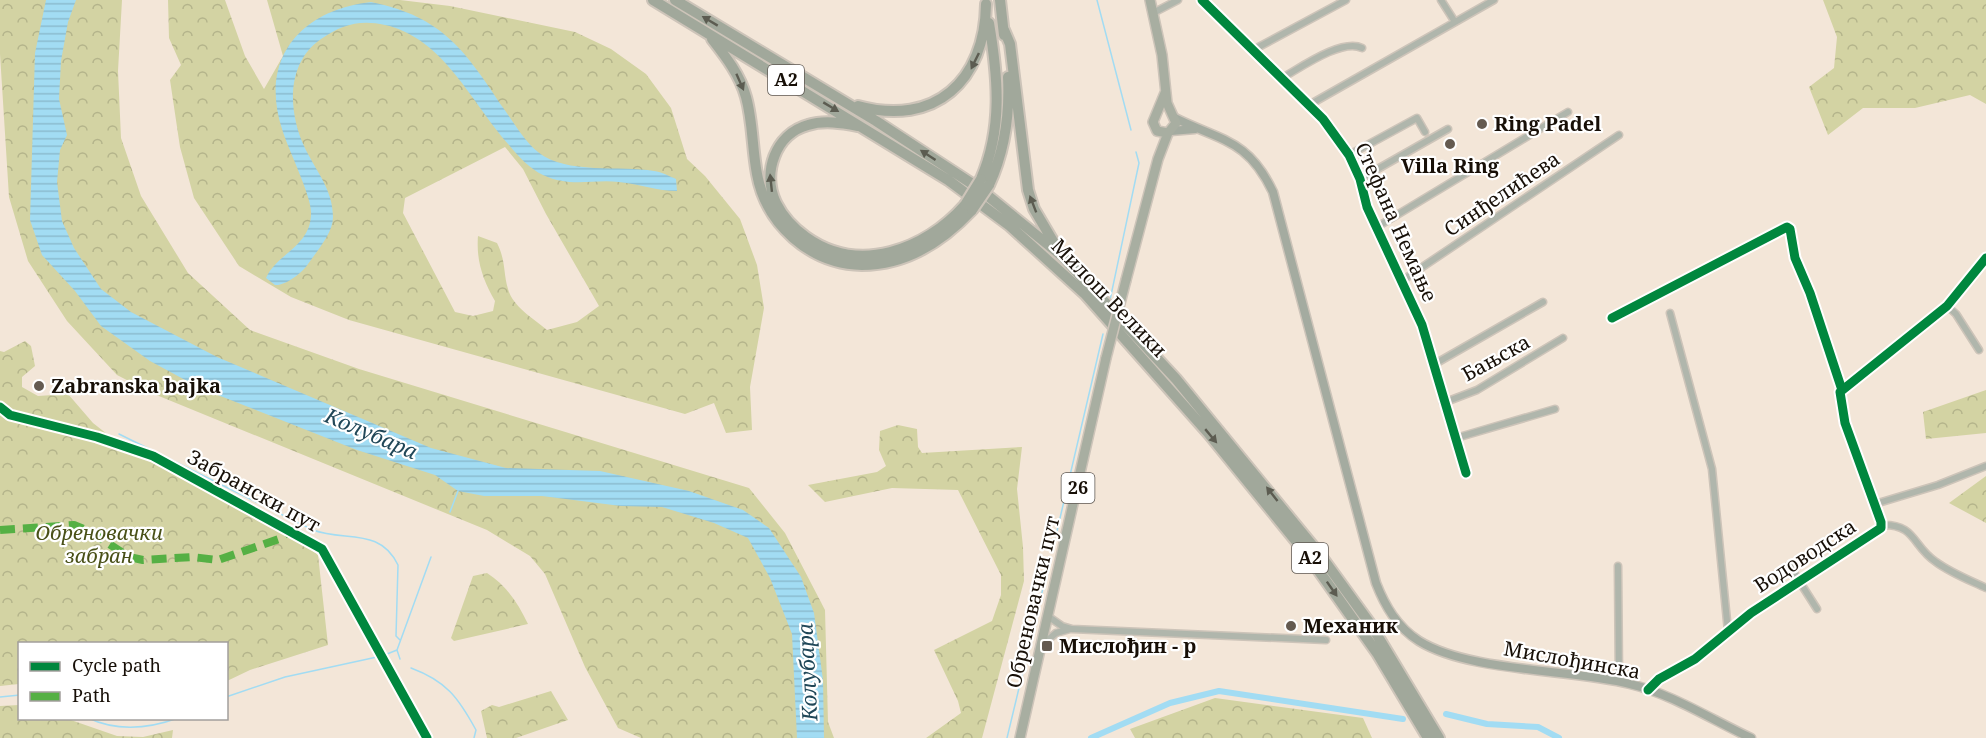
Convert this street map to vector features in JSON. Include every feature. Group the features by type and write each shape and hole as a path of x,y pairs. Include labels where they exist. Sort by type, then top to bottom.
{"highway":[{"name":"Милош Велики","path":"653,0 864,127 974,198 1046,257 1085,294 1209,434 1309,557 1377,653 1428,738"},
{"name":"Милош Велики","path":"675,0 846,103 977,187 1062,256 1158,358 1252,468 1371,626 1439,738"},
{"path":"708,34 730,62 743,87 749,110 757,175 766,204 789,234 808,249 832,260 855,264 893,261 917,253 938,240 968,207 1001,157 1007,130 1008,87 1000,0"},
{"path":"846,103 877,111 897,112 919,108 944,98 967,76 979,56 985,32 986,2"},
{"path":"985,182 994,145 998,113 986,2"},
{"path":"1004,30 1010,44 1028,190 1038,216 1062,256"},
{"path":"864,127 831,122 808,124 798,128 779,146 770,169 772,192 783,214 814,243 840,253 863,256 885,254 901,250 932,234 968,207"}],"main road":[{"name":"26","path":"1150,0 1162,55 1165,93 1173,115 1170,132"},
{"name":"26","path":"1157,131 1153,122 1165,93"},
{"path":"1157,113 1164,110 1173,115"},
{"name":"Мислођинска","path":"1173,115 1223,137 1246,153 1261,170 1273,192 1366,549 1385,605 1401,626 1419,641 1449,654 1484,662 1619,682 1648,690 1751,738"},
{"path":"1157,131 1204,129"},
{"name":"Обреновачки пут","path":"1157,131 1158,159"},
{"name":"Обреновачки пут","path":"1020,738 1106,358 1158,159 1170,132"}],"street":[{"path":"1153,13 1178,0"},
{"name":"Стефана Немање","path":"1202,0 1309,105 1349,154 1360,179 1360,189 1366,207 1422,325 1443,403 1466,472"},
{"path":"1253,50 1346,0"},
{"path":"1441,0 1455,22"},
{"path":"1309,105 1494,0"},
{"path":"1282,78 1338,48 1356,45 1362,48"},
{"path":"1377,227 1568,112"},
{"path":"1349,154 1417,118 1425,132"},
{"path":"1360,179 1448,129"},
{"name":"Синђелићева","path":"1402,279 1619,135"},
{"name":"Водоводска","path":"1612,318 1786,227 1790,229 1795,258 1810,293 1842,390 1845,423 1882,525 1728,631 1695,659 1659,679 1648,690"},
{"path":"1842,390 1947,306 1986,258"},
{"path":"1433,365 1544,302"},
{"path":"1947,306 1956,314 1979,350"},
{"path":"1670,313 1712,470 1728,631"},
{"name":"Бањска","path":"1443,403 1477,390 1563,338"},
{"name":"Забрански пут","path":"0,407 21,418 97,437 153,456 322,549 427,738"},
{"path":"1456,438 1555,409"},
{"path":"1875,504 1938,485 1986,466"},
{"path":"1882,525 1896,525 1906,529 1937,563 1986,588"},
{"path":"1789,565 1817,609"},
{"path":"1618,566 1619,682"},
{"path":"1049,617 1072,629"},
{"path":"1042,644 1056,633 1072,629 1326,640"}],"green space":[{"path":"0,0 122,0 118,71 121,138 141,196 188,273 250,330 359,369 749,488 785,533 825,610 828,722 834,738 641,738 618,728 585,667 545,574 530,556 487,530 154,394 117,375 67,321 28,261 9,197 0,54"},
{"path":"168,0 225,0 245,56 264,89 283,56 267,0 400,0 450,6 575,32 611,49 646,74 671,108 687,159 705,176 740,219 757,265 764,308 750,387 752,430 726,433 714,403 685,414 349,320 291,297 239,266 194,198 180,147 170,80 181,65 169,38","holes":["505,147 523,169 599,306 577,322 547,330 514,301 506,283 502,255 497,243 478,236 481,270 495,301 493,311 473,316 455,312 403,213 405,198"]},
{"path":"1823,0 1986,0 1986,104 1970,95 1915,108 1863,108 1828,135 1809,87 1834,68 1837,37"},
{"name":"Обреновачки забран","path":"25,341 31,346 35,366 22,377 22,387 38,396 68,394 93,423 121,445 295,538 318,555 328,645 250,670 228,681 228,642 18,642 18,684 0,686 0,351 4,352"},
{"path":"1986,390 1986,433 1926,439 1923,412"},
{"path":"898,425 917,429 918,447 922,453 1022,447 1017,489 1024,581 982,738 926,738 961,713 958,701 934,650 992,621 1001,595 1001,575 958,490 892,488 825,502 808,485 877,472 886,466 879,450 880,431"},
{"path":"1986,476 1986,523 1949,503"},
{"path":"487,573 511,596 528,624 454,641 451,638 473,576"},
{"path":"551,691 568,720 516,738 487,738 481,711 492,705 499,707"},
{"path":"1215,698 1363,718 1372,738 1135,738 1130,729"},
{"path":"18,705 18,720 71,720 117,736 143,737 173,730 172,738 0,738 0,706"}],"water":[{"name":"Колубара","path":"46,0 76,0 68,22 61,61 59,99 67,135 60,150 57,182 62,221 74,248 101,289 131,312 217,357 431,448 506,468 600,471 689,491 743,510 769,528 801,577 814,613 823,680 824,738 797,738 792,634 770,578 748,538 714,523 662,507 621,506 542,496 484,496 458,491 435,475 357,450 200,388 150,361 101,326 75,291 42,255 30,220 35,53"},
{"path":"371,2 417,17 450,39 477,70 520,132 538,152 563,164 578,167 641,169 660,172 676,179 677,191 609,181 563,181 543,175 529,166 516,153 495,129 455,74 424,43 406,32 385,25 359,23 343,27 321,39 301,61 296,74 293,88 295,118 304,146 327,189 333,217 320,248 305,268 288,281 275,285 266,278 271,269 306,233 310,224 311,212 307,195 282,129 276,103 276,80 282,60 292,42 306,27 324,15 346,7"}],"waterway":[{"path":"1097,0 1131,130"},
{"path":"1110,300 1139,163 1136,152"},
{"path":"1057,531 1103,334"},
{"path":"119,434 313,530 372,540 382,545 398,565 396,636 400,640"},
{"path":"450,512 458,491"},
{"path":"400,659 397,650 431,557"},
{"path":"1007,738 1050,559"},
{"path":"387,654 397,650"},
{"path":"228,696 285,677 377,657"},
{"path":"411,668 450,691 476,730 474,738"},
{"path":"1091,738 1170,703 1219,691 1403,719"},
{"path":"0,697 18,695"},
{"path":"1446,714 1487,724 1538,727 1559,738"},
{"path":"94,720 122,727 144,727 172,720"}],"marked path":[{"path":"0,530 74,525 91,532 129,557 143,560 192,557 218,560 279,539 290,531"}],"cycle path":[{"path":"1202,0 1323,119 1349,155 1360,179 1367,207 1422,325 1466,473"},
{"path":"1612,318 1787,227 1790,229 1795,258 1810,293 1842,390"},
{"path":"1648,690 1659,679 1695,659 1751,613 1881,528 1881,522 1845,423 1840,392 1947,306 1986,258"},
{"path":"0,407 10,415 97,437 153,456 322,549 427,738"}],"place":[{"name":"Ring Padel","path":"1482,124"},
{"name":"Villa Ring","path":"1450,144"},
{"name":"Zabranska bajka","path":"39,386"},
{"name":"Механик","path":"1291,626"},
{"name":"Мислођин - р","path":"1047,646"}]}
